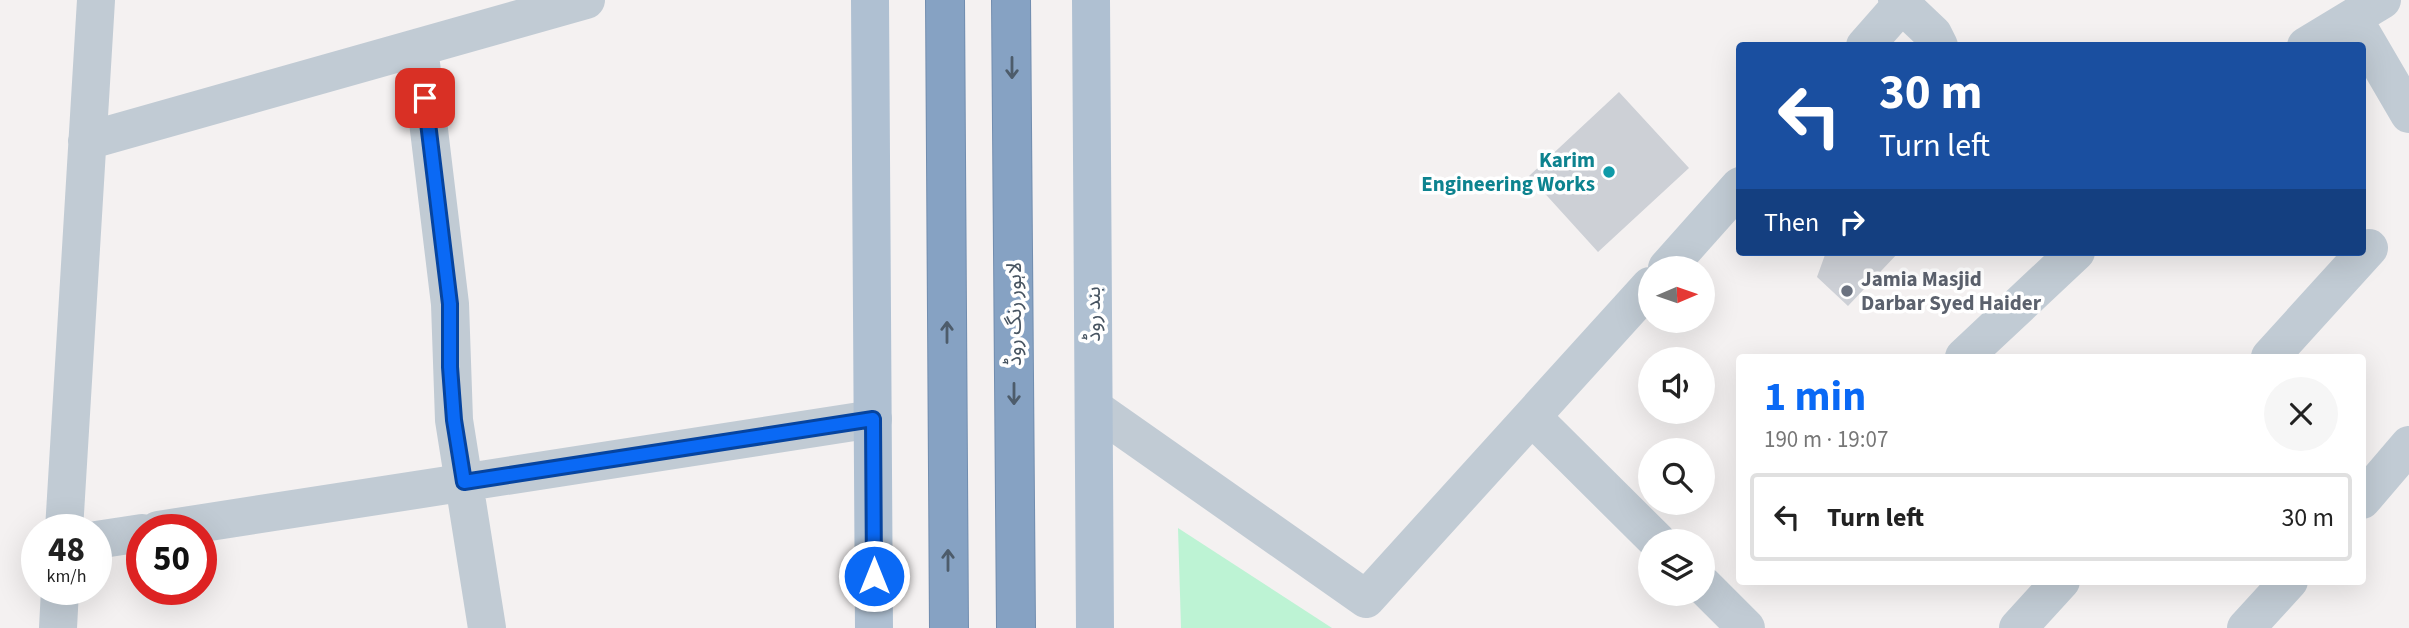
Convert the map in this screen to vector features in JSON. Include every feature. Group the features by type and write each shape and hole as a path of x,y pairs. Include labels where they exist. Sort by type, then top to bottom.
{"highway":[{"path":"945,0 949,628"},
{"name":"لاہور رنگ روڈ","path":"1011,0 1016,628"}],"main road":[{"path":"870,0 874,628"},
{"name":"بند روڈ","path":"1091,0 1095,628"}],"street":[{"path":"65,514 96,0"},
{"path":"87,141 586,0"},
{"path":"1868,42 1899,2 1933,34 1936,42"},
{"path":"2313,42 2367,9 2409,114"},
{"path":"419,47 450,304 450,367 454,420 487,628"},
{"path":"1678,256 1736,190"},
{"path":"2366,251 2369,248"},
{"path":"1967,354 2072,256"},
{"path":"2273,354 2362,256"},
{"path":"1094,408 1366,599 1638,299"},
{"path":"1532,418 1645,529"},
{"path":"217,521 873,419"},
{"path":"2366,495 2409,445"},
{"path":"2018,628 2057,585"},
{"path":"2246,628 2285,585"},
{"path":"1715,597 1746,628"},
{"path":"58,628 59,605"}],"green space":[{"path":"1178,528 1332,628 1181,628"}],"building":[{"name":"Karim Engineering Works","path":"1619,92 1689,168 1598,252 1529,176"},
{"name":"Jamia Masjid Darbar Syed Haider","path":"1825,256 1895,256 1848,306 1817,277"}],"place":[{"name":"Karim Engineering Works","path":"1609,172"},
{"name":"Jamia Masjid Darbar Syed Haider","path":"1847,291"}],"route":[{"path":"425,98 450,304 450,367 454,420 464,482 873,419 874,576"}]}
